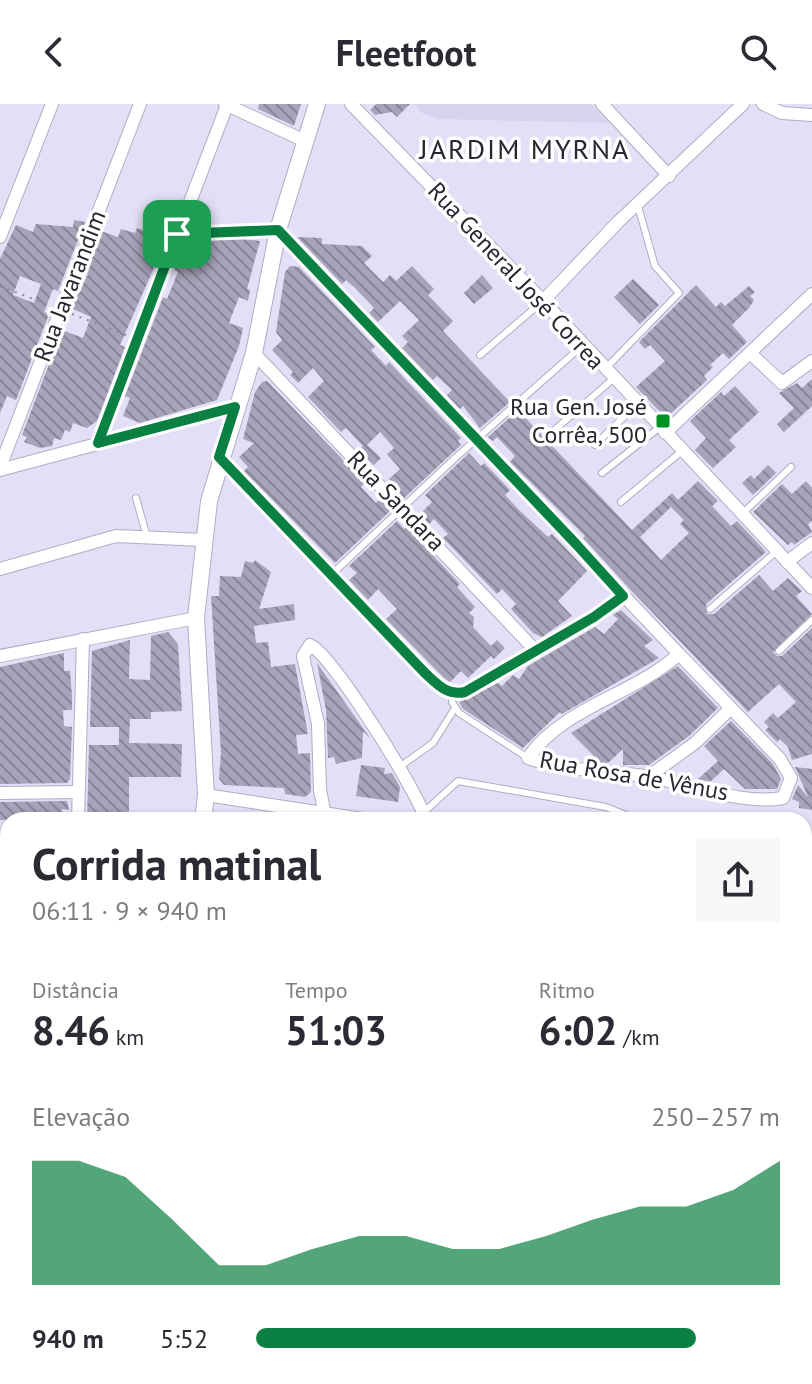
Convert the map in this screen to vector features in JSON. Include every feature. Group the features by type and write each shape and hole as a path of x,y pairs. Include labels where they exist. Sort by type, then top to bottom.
{"street":[{"path":"0,237 52,104"},
{"name":"Rua Javarandim","path":"0,468 140,104"},
{"path":"98,443 226,104 305,141"},
{"path":"204,812 206,795 196,618 203,540 219,457 254,353 278,230 317,104"},
{"name":"Rua General José Correa","path":"351,104 543,301 608,374 812,588"},
{"path":"602,104 669,176"},
{"path":"543,301 743,104"},
{"path":"763,104 782,113 812,115"},
{"name":"Rua Rosa de Vênus","path":"278,230 731,708 788,770 790,785 783,798 741,795 648,777 582,771 528,758 550,732 635,685 679,654"},
{"path":"662,430 812,294"},
{"name":"Rua Sandara","path":"254,353 536,651"},
{"path":"750,353 782,383 812,361"},
{"path":"0,468 235,407"},
{"path":"219,457 425,673 452,693 465,692 623,596"},
{"path":"0,569 116,536 203,540"},
{"path":"787,562 812,543"},
{"path":"0,656 196,618"},
{"path":"78,812 83,639"},
{"path":"324,812 320,790 318,724 303,656 310,645 331,662 423,812"},
{"path":"648,777 695,743 731,708"},
{"path":"0,793 78,792"},
{"path":"206,795 298,812"}],"lane":[{"path":"551,433 679,293 655,266 638,206"},
{"path":"480,355 543,301"},
{"path":"332,574 476,439 582,346"},
{"path":"595,445 637,404"},
{"path":"602,473 662,430"},
{"path":"621,502 682,451"},
{"path":"743,513 791,467"},
{"path":"136,498 147,537"},
{"path":"710,609 777,551"},
{"path":"779,651 812,620"},
{"path":"452,693 455,708 496,739 528,758"},
{"path":"398,768 433,743 455,708"},
{"path":"429,812 458,781 606,807 618,812"}],"path":[{"path":"177,234 278,230"}],"shaded area":[{"path":"414,104 591,104 609,123 439,119 422,113"}],"building":[{"path":"259,104 301,104 294,126 258,109"},
{"path":"376,104 410,104 397,117 392,112 375,115 370,110"},
{"path":"74,220 85,222 58,291 53,289 44,312 49,314 16,400 7,396 0,413 0,259 16,225 33,232 36,224 73,227","holes":["20,276 41,284 34,303 13,295"]},
{"path":"137,228 167,238 120,345 125,347 97,421 87,428 73,423 70,432 65,430 61,440 54,438 52,446 40,448 24,442 27,437 22,435 62,330 83,338 91,317 71,308 88,274 85,272 101,231 118,237 121,229 135,233"},
{"path":"194,234 260,241 247,289 250,290 248,301 239,297 229,323 243,328 239,346 217,400 140,423 123,416 130,398 125,396 163,297 167,299 178,272 174,270 187,236 193,238"},
{"path":"297,237 322,238 322,244 362,246 372,256 364,263 383,282 390,275 396,281 412,266 434,289 428,295 453,321 443,331 510,402 480,428 463,406 460,409 447,395 452,390 437,376 433,380 402,348 408,342 402,336 419,320 400,301 378,322 369,313 374,308 355,288 346,280 342,284"},
{"path":"290,266 299,267 375,347 371,350 386,366 389,362 461,438 458,441 461,445 404,498 389,479 400,469 387,454 394,448 380,432 367,445 381,458 374,465 358,450 363,446 346,428 341,432 308,397 324,381 313,368 298,383 290,375 293,372 272,350 282,340 276,332 285,272"},
{"path":"482,275 493,288 474,304 464,293"},
{"path":"633,279 659,305 640,324 614,297"},
{"path":"696,285 716,307 721,302 725,306 749,286 755,292 750,296 754,300 749,308 732,325 747,342 729,359 723,353 710,365 713,367 704,376 707,380 666,418 636,387 665,361 650,345 645,349 639,342"},
{"path":"812,379 812,406 784,432 777,424 794,408 779,393 797,383 802,388"},
{"path":"267,381 365,483 361,487 376,503 380,499 391,510 335,563 244,471 248,467 239,457 254,443 243,439 255,392 262,382"},
{"path":"735,386 759,412 729,440 736,447 713,468 695,450 706,438 690,421 721,392 724,396"},
{"path":"518,410 632,530 672,493 678,500 698,481 718,501 712,506 731,526 737,521 766,552 706,604 707,614 714,614 759,575 773,591 788,578 802,591 796,596 812,614 773,652 782,656 812,628 812,754 792,760 788,747 780,739 777,742 765,730 769,727 764,722 773,713 778,718 796,702 779,684 748,712 628,587 583,538 585,536 510,462 515,456 497,437 493,441 488,437","holes":["671,507 684,520 680,524 689,533 661,560 640,537"]},
{"path":"469,453 481,466 484,463 510,490 505,495 519,510 548,537 552,534 587,571 558,601 572,616 542,637 533,633 511,609 516,604 502,589 497,594 443,538 448,534 434,519 429,524 420,514 432,502 425,495"},
{"path":"768,465 776,473 753,495 742,483 751,475 754,479"},
{"path":"806,481 812,488 812,521 808,524 812,532 794,545 792,542 788,545 753,512 782,484 792,494"},
{"path":"397,521 460,584 457,587 475,607 469,613 474,617 473,627 491,646 497,640 505,648 494,659 491,656 468,678 461,671 450,682 444,678 386,619 397,609 378,589 368,600 349,580 357,573 349,566"},
{"path":"255,560 271,572 259,609 294,604 295,620 254,626 256,643 268,642 271,667 295,664 308,734 296,735 298,754 310,753 311,792 305,797 285,794 284,788 224,785 219,779 221,753 211,596 219,596 220,576 241,577 245,561 253,563"},
{"path":"621,610 653,640 644,646 659,658 562,714 560,712 523,748 463,709 459,702 498,683 502,686 513,675 519,679 528,666 595,627 604,634 618,619 613,615"},
{"path":"168,632 178,644 182,711 151,712 151,719 130,719 129,743 182,744 181,777 129,777 129,812 87,812 89,745 119,745 119,727 90,727 92,651 130,640 129,679 150,680 151,636"},
{"path":"64,653 64,671 70,671 72,696 72,710 63,710 64,726 72,727 70,779 67,783 0,784 0,667"},
{"path":"317,663 370,738 363,731 362,758 336,764 334,757 328,758 326,710"},
{"path":"678,666 718,708 689,736 649,765 623,765 623,749 608,763 600,762 571,733"},
{"path":"731,721 773,764 781,779 777,789 745,789 724,769 710,782 698,779 718,761 704,746"},
{"path":"361,765 385,768 384,774 392,773 400,787 398,802 356,796"},
{"path":"795,767 812,769 812,810 799,808 799,802 792,799 798,785 808,797"},
{"path":"67,801 69,810 0,812 0,802"}],"place":[{"name":"Rua Gen. José Corrêa, 500","path":"663,421"}],"district":[{"name":"JARDIM MYRNA","path":"525,149"}],"route":[{"path":"278,230 623,596 524,659 465,692 453,693 441,688 425,673 219,457 235,407 98,443 177,234 278,230"}]}
